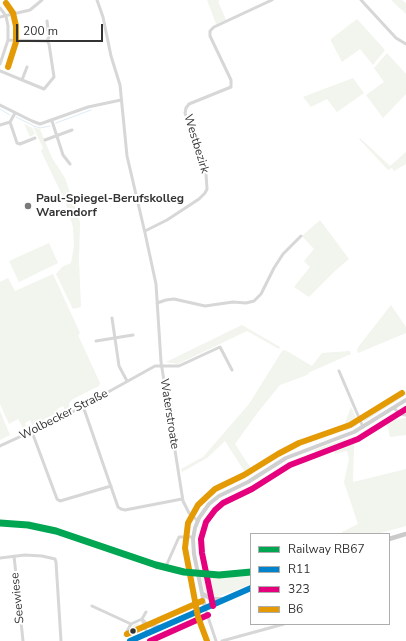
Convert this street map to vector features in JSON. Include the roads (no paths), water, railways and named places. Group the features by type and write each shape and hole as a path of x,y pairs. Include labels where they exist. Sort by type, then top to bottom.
{"main road":[{"path":"390,539 406,534"},
{"path":"130,641 250,588"}],"street":[{"path":"0,16 30,10 42,0"},
{"path":"97,0 103,17 111,56 120,85 126,156 145,231 155,280 158,303 161,365"},
{"name":"Westbezirk","path":"145,231 167,220 199,199 207,189 204,165 185,113 189,104 231,87 231,80 210,36 210,31 216,26 272,0"},
{"path":"361,0 396,38 406,44"},
{"path":"0,8 6,16 8,26 8,40 0,64"},
{"path":"0,70 44,89 54,77 49,44 47,41 49,37 47,21"},
{"path":"8,40 47,41"},
{"path":"22,80 27,67"},
{"path":"0,105 40,124 88,107 121,100"},
{"path":"14,112 10,122 17,143 20,144 35,138"},
{"path":"52,120 63,155 70,164"},
{"path":"0,125 10,122"},
{"path":"45,140 72,130"},
{"path":"158,303 174,299 205,306 254,301 261,294 283,254 301,236"},
{"path":"112,318 119,366 127,382"},
{"path":"96,341 133,335"},
{"name":"Waterstroate","path":"198,521 188,514 182,499 161,365 179,366 220,347 232,370"},
{"name":"Wolbecker Straße","path":"0,446 32,432 83,406 153,367 161,365"},
{"path":"339,371 363,427"},
{"path":"216,641 205,608 194,554 193,537 198,521 204,510 217,498 248,482 281,461 363,427 406,400"},
{"path":"83,406 118,507 125,510 182,499"},
{"path":"394,408 400,414 406,415"},
{"path":"32,432 57,499 60,501 111,486"},
{"path":"167,564 179,537 193,537"},
{"path":"0,558 14,556 42,556 55,559 61,641"},
{"name":"Seewiese","path":"14,556 22,641"},
{"path":"202,592 205,597 211,600 229,598"},
{"path":"92,606 131,624"},
{"path":"125,635 131,624 142,619 146,612"},
{"path":"142,619 146,624 152,626 169,624"},
{"path":"142,619 148,634"},
{"path":"222,641 280,625"}],"waterway":[{"path":"0,109 10,115"},
{"path":"56,123 91,110"},
{"path":"16,117 40,128 50,126"},
{"path":"364,421 406,394"},
{"path":"346,430 357,425"}],"rail line":[{"name":"RB67","path":"0,523 28,525 56,531 156,565 184,572 219,575 250,572"}],"place":[{"name":"Paul-Spiegel-Berufskolleg Warendorf","path":"28,206"}]}
